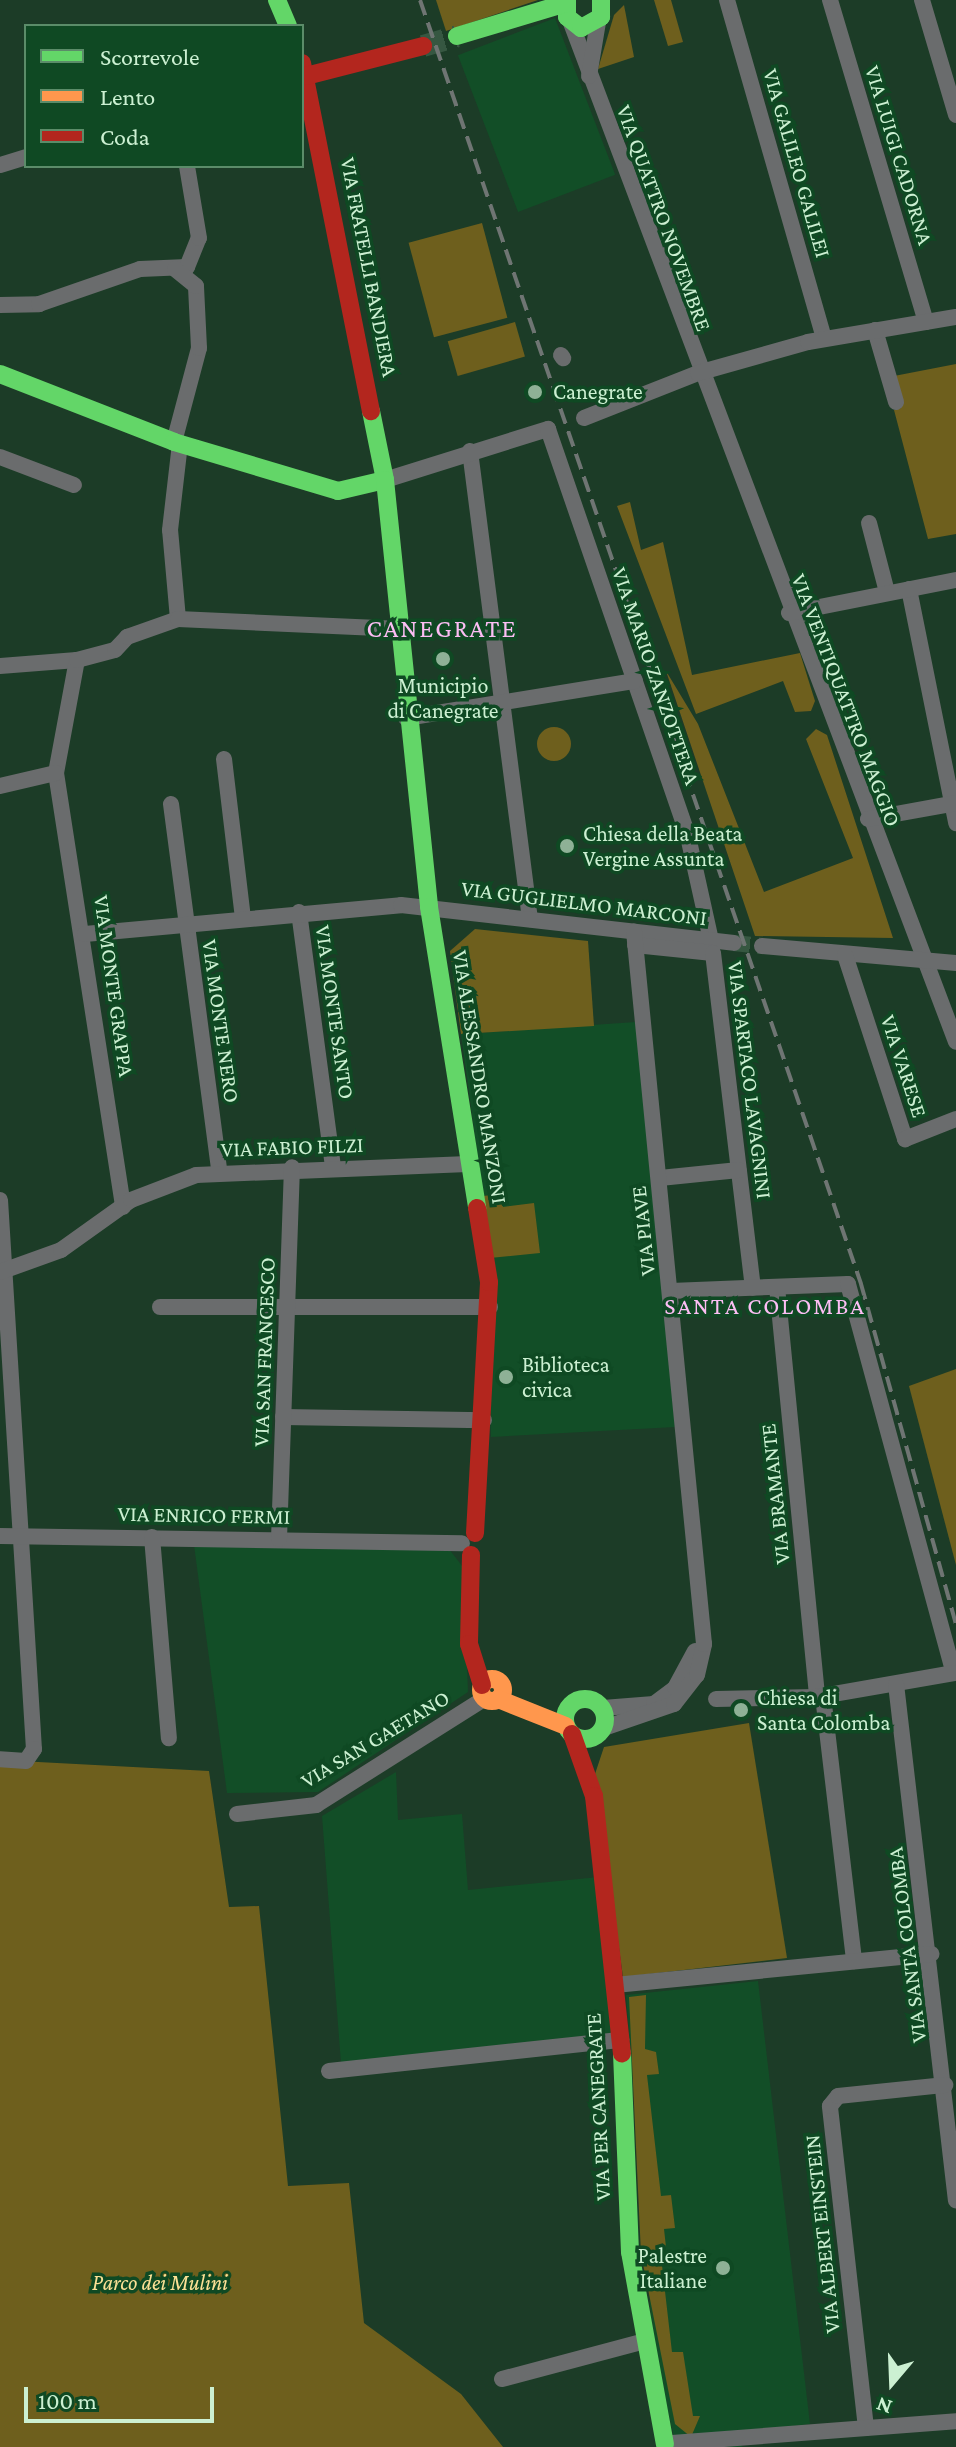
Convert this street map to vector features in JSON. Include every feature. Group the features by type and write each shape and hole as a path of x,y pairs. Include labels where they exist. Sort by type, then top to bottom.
{"street":[{"path":"277,0 287,24"},
{"path":"457,36 541,12 568,11 598,22 601,0"},
{"name":"VIA GALILEO GALILEI","path":"727,0 824,338"},
{"name":"VIA LUIGI CADORNA","path":"830,0 926,322"},
{"path":"922,0 956,115"},
{"name":"VIA QUATTRO NOVEMBRE","path":"568,11 589,78 698,373"},
{"name":"VIA QUATTRO NOVEMBRE","path":"589,78 598,22"},
{"path":"304,72 423,46"},
{"name":"VIA FRATELLI BANDIERA","path":"304,77 385,480 395,629"},
{"path":"0,165 24,158"},
{"path":"0,305 39,304 140,269 175,269 196,259 199,238 187,168"},
{"path":"175,269 196,286 199,348 177,443 170,530 178,619"},
{"path":"584,418 698,373 824,338 956,317"},
{"path":"875,330 896,402"},
{"name":"VIA VENTIQUATTRO MAGGIO","path":"698,373 956,1042"},
{"path":"0,374 177,443 338,491 385,480 470,451 530,919"},
{"name":"VIA MARIO ZANZOTTERA","path":"470,451 548,429 687,832 711,940"},
{"path":"0,457 74,485"},
{"path":"869,523 887,592"},
{"path":"789,613 956,580"},
{"path":"909,589 956,823"},
{"path":"0,666 77,660 178,619 395,629"},
{"name":"VIA ALESSANDRO MANZONI","path":"395,629 429,907 490,1307 484,1420 469,1544 469,1644 493,1690"},
{"path":"0,786 56,773 77,660"},
{"path":"406,718 503,705 635,681"},
{"path":"224,759 243,918"},
{"name":"VIA MONTE GRAPPA","path":"56,773 85,934 123,1207"},
{"name":"VIA MONTE NERO","path":"171,804 219,1170"},
{"path":"868,819 954,804"},
{"name":"VIA GUGLIELMO MARCONI","path":"85,934 299,912 429,907 530,919 634,938 734,943"},
{"name":"VIA MONTE SANTO","path":"299,912 333,1166"},
{"name":"VIA SPARTACO LAVAGNINI","path":"634,938 713,953 753,1288"},
{"name":"VIA PIAVE","path":"634,938 703,1622 702,1659 683,1688"},
{"path":"762,946 927,964 956,963"},
{"name":"VIA VARESE","path":"845,955 905,1139 956,1119"},
{"name":"VIA FABIO FILZI","path":"2,1271 61,1250 160,1185 219,1170 468,1164"},
{"name":"VIA SAN FRANCESCO","path":"279,1539 292,1167"},
{"path":"660,1178 739,1170"},
{"path":"0,1200 34,1749 26,1761 0,1759"},
{"path":"671,1291 848,1284 954,1673 820,1696 716,1699"},
{"name":"VIA BRAMANTE","path":"777,1287 820,1696 854,1961"},
{"path":"160,1307 490,1307"},
{"path":"283,1417 484,1420"},
{"name":"VIA ENRICO FERMI","path":"0,1536 469,1544"},
{"path":"152,1537 169,1738"},
{"name":"VIA SANTA COLOMBA","path":"896,1684 931,1954 956,2201"},
{"path":"535,1710 569,1706 589,1698 603,1708 640,1709 683,1688"},
{"path":"493,1690 569,1730 602,1731 661,1712 683,1688"},
{"name":"VIA SAN GAETANO","path":"237,1814 316,1805 493,1690"},
{"path":"569,1706 569,1730"},
{"name":"VIA PER CANEGRATE","path":"590,1777 602,1731 603,1708"},
{"name":"VIA PER CANEGRATE","path":"569,1730 590,1777 615,1985 621,2040 630,2252 645,2341 672,2443"},
{"path":"615,1985 931,1954"},
{"path":"329,2071 621,2040"},
{"name":"VIA ALBERT EINSTEIN","path":"866,2428 830,2106 838,2096 945,2085"},
{"path":"502,2379 645,2341"},
{"path":"672,2443 745,2443 956,2421"}],"shaded area":[{"path":"555,18 615,175 518,212 458,55"},
{"path":"636,1022 675,1427 491,1437 483,1196 461,1034"},
{"path":"445,1544 463,1567 468,1692 318,1792 227,1793 194,1545"},
{"path":"396,1772 398,1820 462,1814 468,1890 599,1877 617,2038 341,2063 322,1816"},
{"path":"758,1981 810,2424 740,2432 742,2447 676,2447 653,2344 626,1995"}],"green space":[{"path":"436,0 538,0 446,31"},
{"path":"654,0 671,0 683,42 668,46"},
{"path":"624,5 634,57 598,69 614,15"},
{"path":"482,223 507,318 434,337 409,243"},
{"path":"515,322 525,357 458,376 448,341"},
{"path":"956,364 956,534 928,539 894,410 901,408 894,376"},
{"path":"630,502 641,550 663,542 692,675 800,653 815,701 811,711 795,712 783,681 696,714 617,506"},
{"path":"666,671 698,724 764,892 853,858 806,739 816,729 827,735 893,938 755,936"},
{"path":"554,727 566,732 571,744 566,756 554,761 542,756 537,744 542,732"},
{"path":"475,929 588,941 594,1026 461,1034 450,951"},
{"path":"501,1194 503,1207 534,1203 540,1253 490,1258 483,1196"},
{"path":"956,1369 956,1565 909,1386"},
{"path":"749,1723 787,1958 623,1977 595,1774 604,1747"},
{"name":"Parco dei Mulini","path":"0,1760 209,1771 229,1907 259,1906 288,2186 349,2183 364,2323 461,2394 503,2447 0,2447"},
{"path":"646,1995 645,2049 656,2052 659,2074 647,2075 661,2196 671,2195 675,2228 664,2229 666,2247 660,2248 672,2352 683,2352 693,2416 700,2416 691,2437 675,2424 641,2254 629,1997"}],"tunnel":[{"path":"423,46 457,36"},
{"path":"734,943 762,946"}],"railway":[{"path":"420,0 861,1284 956,1625"}],"traffic: fast":[{"path":"277,0 287,24"},
{"path":"567,0 567,17 581,28 601,17 601,0"},
{"path":"457,36 566,3"},
{"path":"0,374 174,442 338,491 385,480"},
{"path":"371,411 385,480 429,907 477,1208"},
{"path":"585,1699 599,1705 605,1719 599,1733 585,1739 571,1733 565,1719 571,1705 585,1699"},
{"path":"622,2053 630,2252 665,2444"}],"traffic: slow":[{"path":"492,1679 500,1682 503,1690 500,1698 492,1701 484,1698 481,1690 484,1682 492,1679"},
{"path":"498,1699 566,1726"}],"traffic: jam":[{"path":"306,76 423,46"},
{"path":"304,73 371,411"},
{"path":"475,1533 489,1282 477,1208"},
{"path":"471,1555 469,1644 482,1685"},
{"path":"572,1734 594,1796 622,2053"}],"place":[{"name":"Canegrate","path":"535,392"},
{"name":"Municipio di Canegrate","path":"443,659"},
{"name":"Chiesa della Beata Vergine Assunta","path":"567,846"},
{"name":"Biblioteca civica","path":"506,1377"},
{"name":"Chiesa di Santa Colomba","path":"741,1710"},
{"name":"Palestre Italiane","path":"723,2268"}],"district":[{"name":"CANEGRATE","path":"442,629"},
{"name":"SANTA COLOMBA","path":"765,1306"}]}
